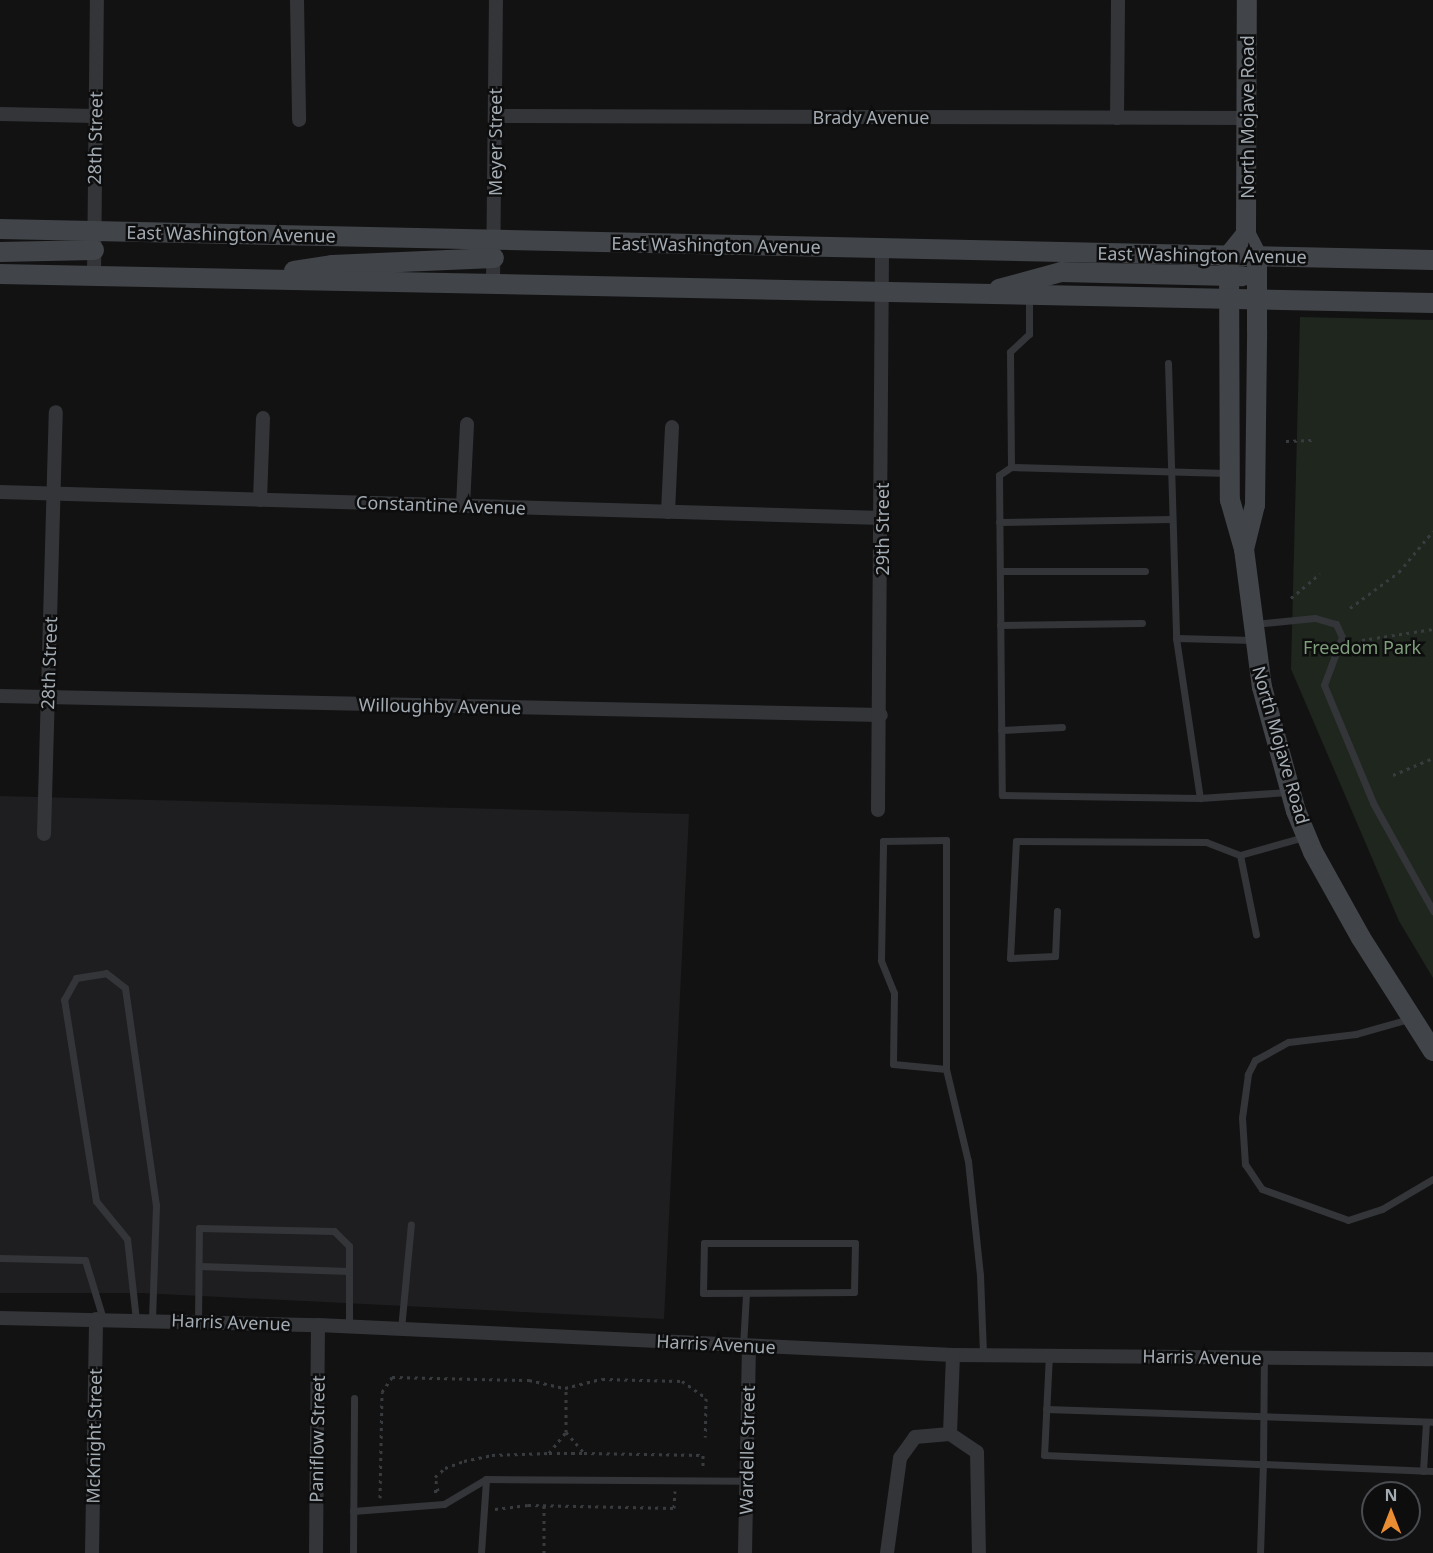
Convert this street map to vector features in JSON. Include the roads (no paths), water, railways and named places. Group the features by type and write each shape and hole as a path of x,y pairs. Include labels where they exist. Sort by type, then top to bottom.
{"main road":[{"name":"North Mojave Road","path":"1244,549 1256,505 1257,256 1246,234 1247,0"},
{"name":"East Washington Avenue","path":"0,229 94,240 494,249 882,248 1433,260"},
{"path":"1229,255 1246,234"},
{"path":"0,252 94,240"},
{"path":"244,279 332,265 494,249"},
{"name":"North Mojave Road","path":"1229,255 1230,500 1244,549 1252,632 1290,792 1307,837 1333,891 1433,1051"},
{"path":"982,294 1061,272 1257,277"},
{"path":"0,274 1433,303"}],"street":[{"name":"28th Street","path":"94,276 97,0"},
{"path":"297,0 299,120"},
{"name":"Meyer Street","path":"493,284 496,0"},
{"path":"1117,117 1118,0"},
{"path":"0,114 95,116"},
{"name":"Brady Avenue","path":"495,116 1247,118"},
{"name":"29th Street","path":"878,810 883,518 882,248"},
{"name":"28th Street","path":"44,834 56,412"},
{"path":"260,500 262,418"},
{"path":"464,506 467,424"},
{"path":"668,512 672,427"},
{"name":"Constantine Avenue","path":"0,492 883,518"},
{"name":"Willoughby Avenue","path":"0,696 881,716"},
{"name":"Harris Avenue","path":"0,1318 349,1326 953,1355 983,1353 1433,1359"},
{"name":"McKnight Street","path":"92,1553 100,1319"},
{"name":"Paniflow Street","path":"316,1553 318,1325"},
{"name":"Wardelle Street","path":"745,1553 746,1346"},
{"path":"950,1434 953,1355"},
{"path":"887,1553 900,1458 915,1437 950,1434 977,1452 979,1553"}],"lane":[{"path":"1011,467 1010,352 1029,334 1029,295"},
{"path":"1168,363 1169,471 1176,638 1200,798"},
{"path":"1230,473 1011,467 999,475 1002,795 1200,798 1290,792"},
{"path":"999,522 1171,519"},
{"path":"1000,571 1145,571"},
{"path":"1176,638 1252,632 1316,618 1336,624 1342,637 1324,685 1372,803 1433,911"},
{"path":"1000,625 1143,623"},
{"path":"1001,730 1062,727"},
{"path":"1058,911 1055,956 1010,958 1016,841 1206,842 1240,855 1307,837"},
{"path":"946,1069 893,1064 894,993 881,960 883,841 946,840 946,1069 968,1161 981,1275 983,1353"},
{"path":"1240,855 1256,934"},
{"path":"136,1320 127,1239 96,1201 64,1000 76,978 106,973 125,988 156,1205 152,1320"},
{"path":"1412,1018 1356,1034 1288,1042 1255,1060 1248,1074 1242,1118 1245,1164 1262,1189 1348,1220 1382,1209 1433,1179"},
{"path":"401,1329 411,1224"},
{"path":"198,1321 200,1228 334,1231 349,1246 349,1326"},
{"path":"704,1243 855,1243 854,1292 746,1294 703,1293 704,1243"},
{"path":"0,1258 85,1260 100,1319"},
{"path":"199,1266 349,1271"},
{"path":"746,1294 746,1346"},
{"path":"1049,1354 1044,1455 1433,1471"},
{"path":"1260,1553 1264,1358"},
{"path":"353,1553 354,1398"},
{"path":"1046,1410 1429,1422 1423,1471"},
{"path":"481,1553 486,1479"},
{"path":"353,1511 444,1504 486,1479 746,1481"}],"park label":[{"name":"Freedom Park","path":"1362,647"}]}
